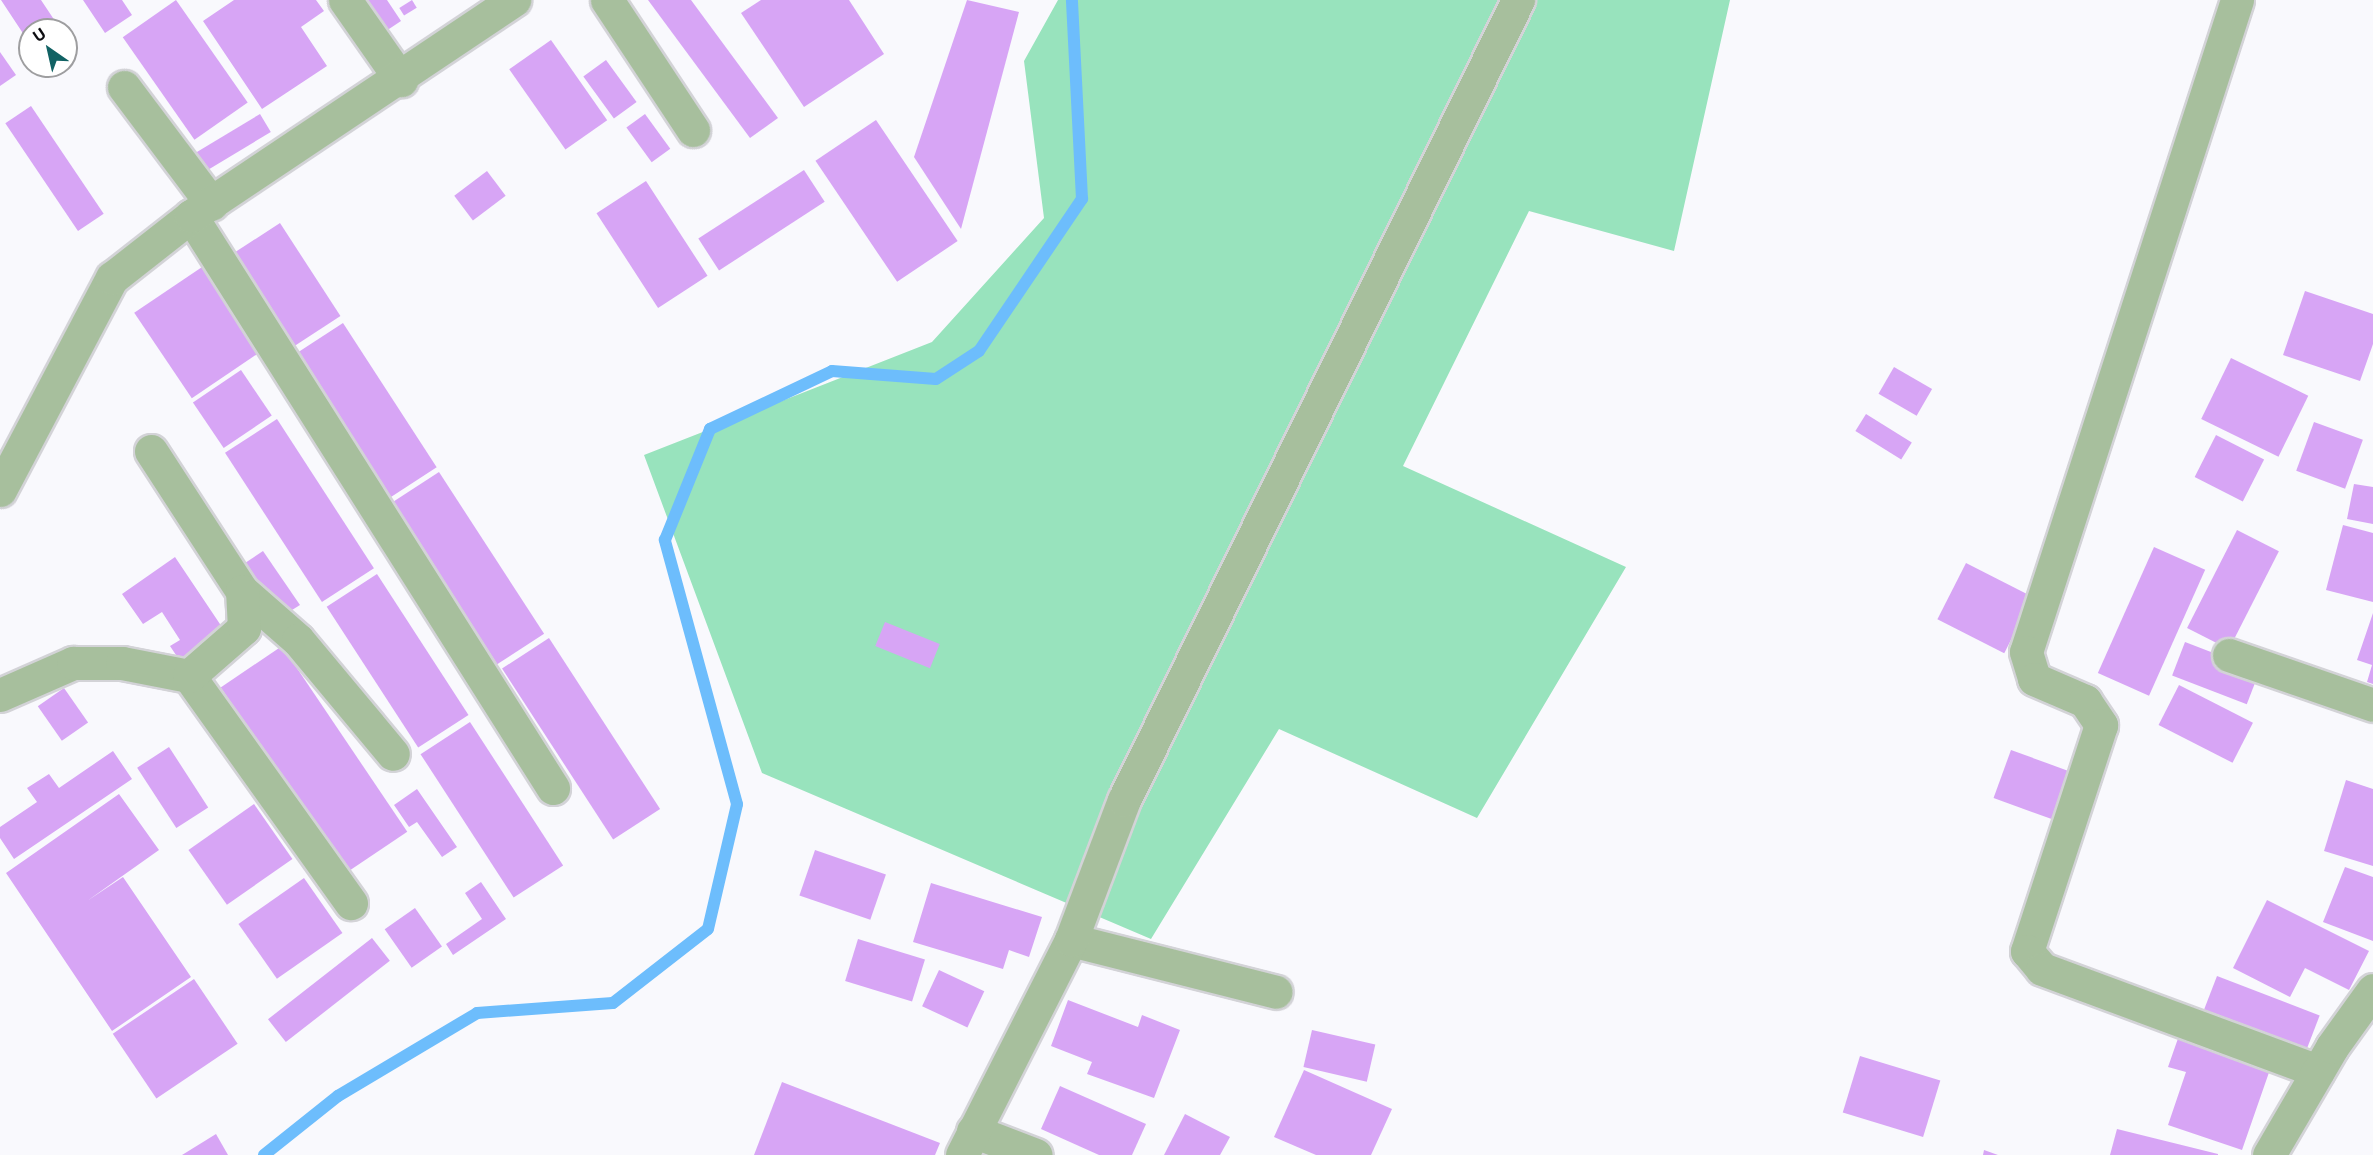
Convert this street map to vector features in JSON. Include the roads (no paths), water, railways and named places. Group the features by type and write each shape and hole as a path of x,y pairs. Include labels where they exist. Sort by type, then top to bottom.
{"street":[{"path":"345,0 401,80"},
{"path":"0,490 112,278 201,210 401,80 514,0"},
{"path":"607,0 693,130"},
{"path":"1036,1155 968,1143 1071,940 1124,800 1518,0"},
{"path":"2237,0 2030,634 2026,661 2034,679 2085,701 2101,725 2027,951 2042,969 2318,1071"},
{"path":"124,87 553,788"},
{"path":"151,451 242,591 298,640 393,754"},
{"path":"189,676 244,628 242,591"},
{"path":"2229,655 2373,705"},
{"path":"0,694 73,663 122,663 189,676 351,903"},
{"path":"1071,940 1276,992"},
{"path":"2269,1155 2318,1071 2373,990"}],"waterway":[{"path":"264,1155 338,1096 477,1013 613,1003 708,929 737,804 665,540 710,429 832,371 936,379 979,351 1082,199 1072,0"}]}
